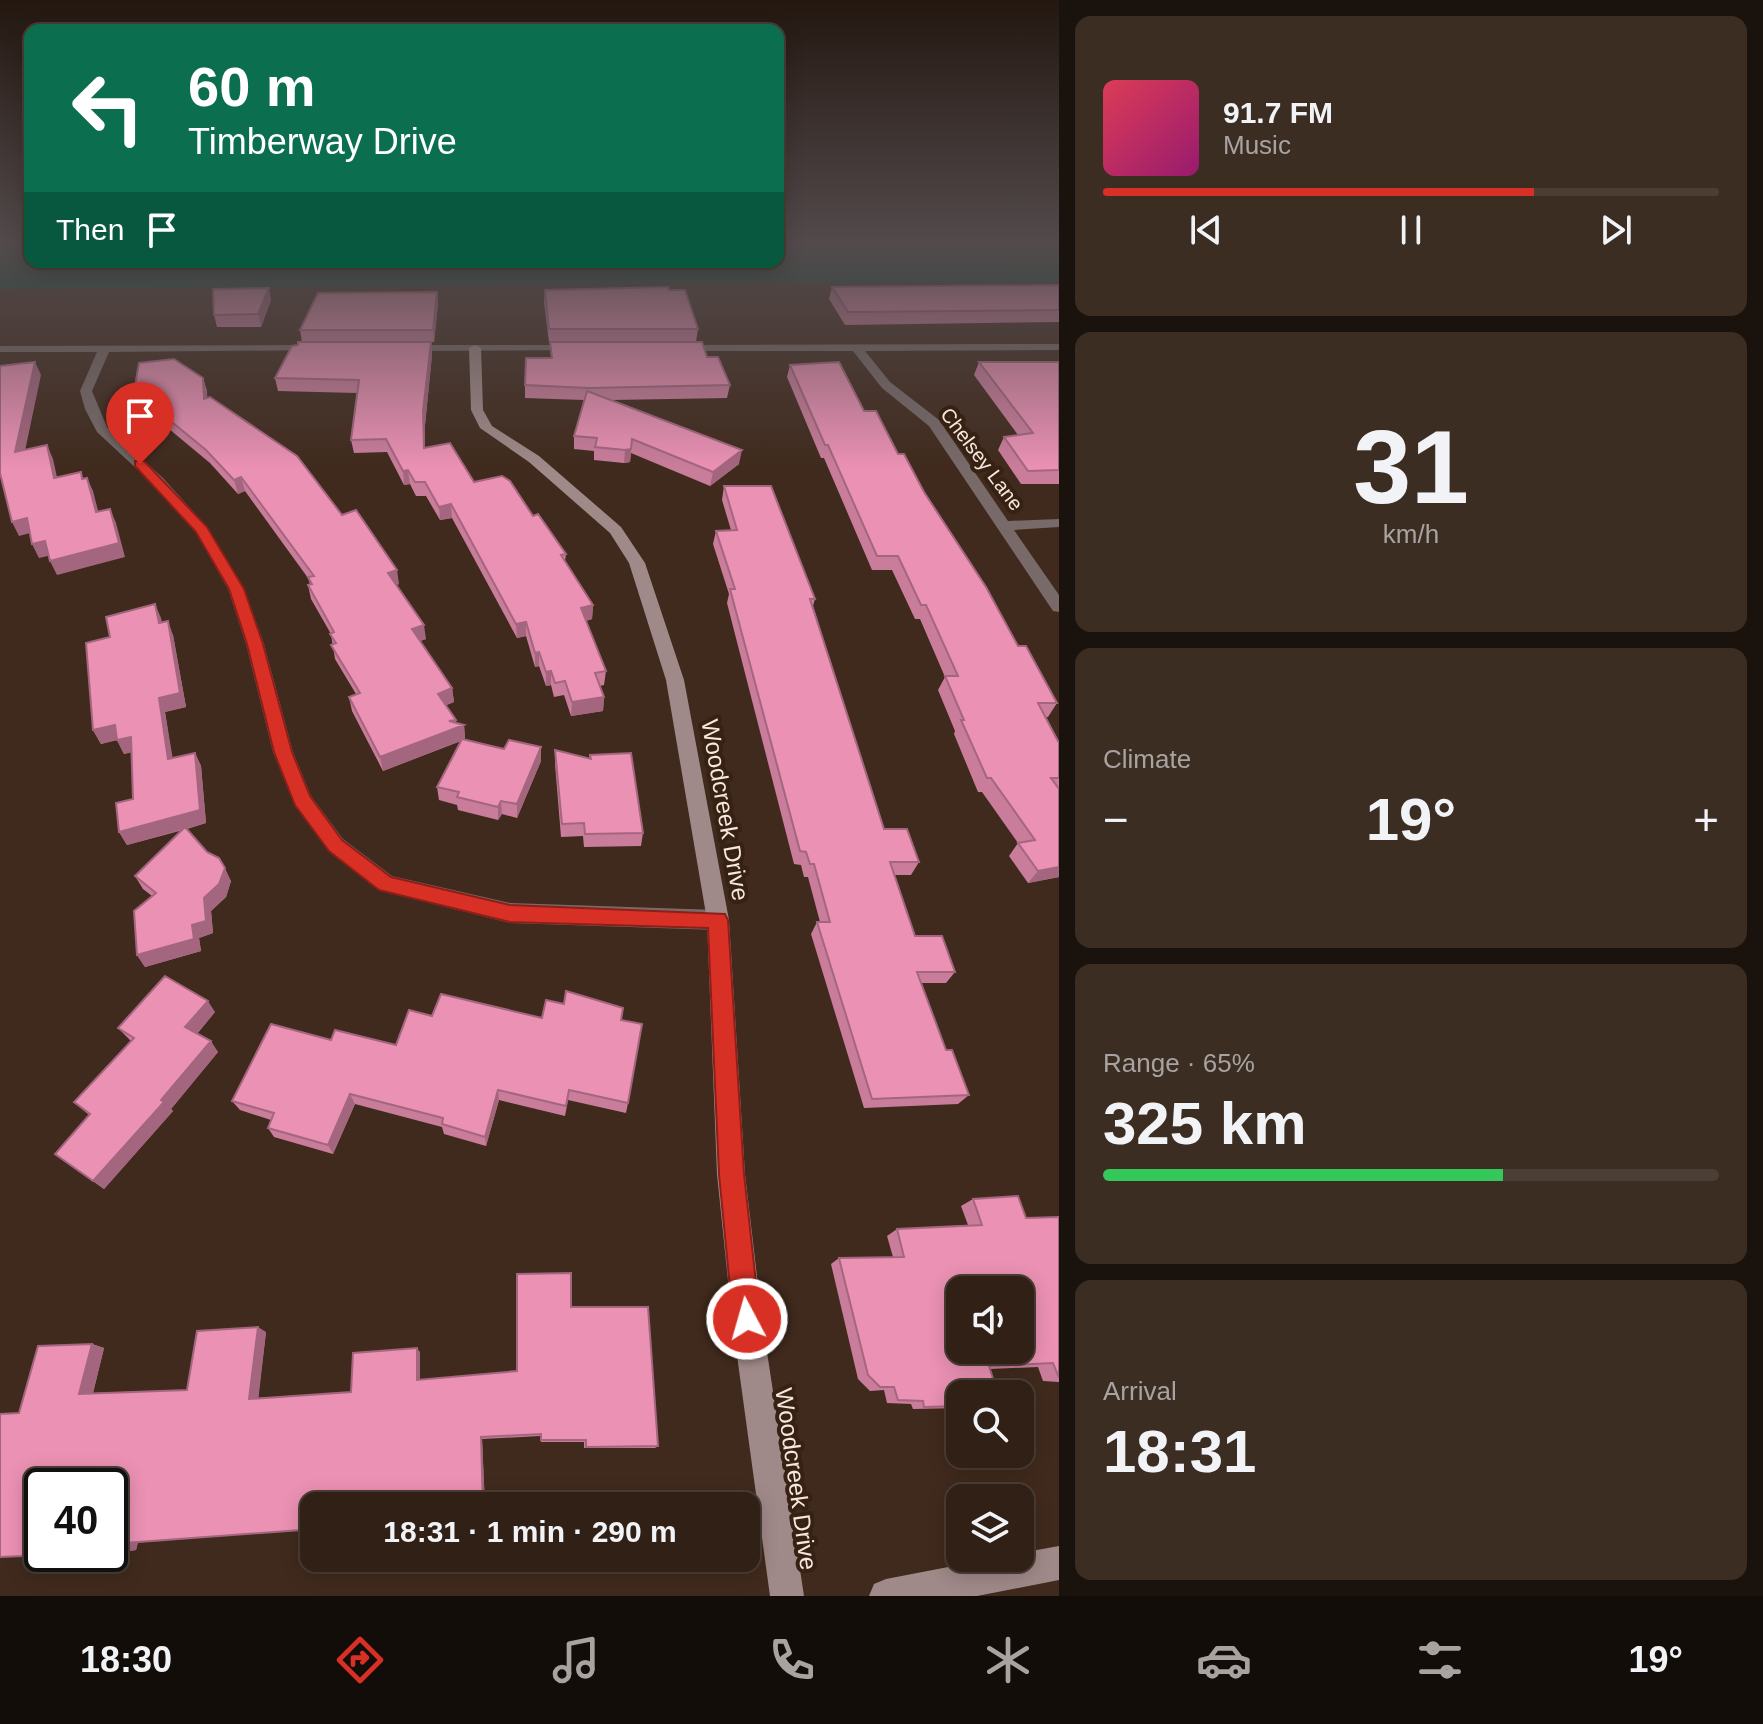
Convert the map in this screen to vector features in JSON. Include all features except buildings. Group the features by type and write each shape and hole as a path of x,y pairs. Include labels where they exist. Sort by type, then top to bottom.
{"street":[{"path":"669,348 1059,347"},
{"path":"0,349 324,348"},
{"path":"384,348 594,348"},
{"name":"Woodcreek Drive","path":"475,348 477,410 487,428 534,459 616,530 637,563 675,680 718,920 731,1174 747,1319 787,1596"},
{"name":"Chelsey Lane","path":"857,349 886,385 934,423 1059,607"},
{"path":"104,350 86,391 91,409 102,429 158,481 202,530 236,589 255,644 283,752 302,800 336,845 386,884 510,913 718,920"},
{"path":"1006,526 1059,523"},
{"path":"886,1596 1059,1563"}],"route":[{"path":"140,464 202,530 236,589 255,644 283,752 302,800 336,845 386,884 510,913 718,920 731,1174 747,1319"}]}
